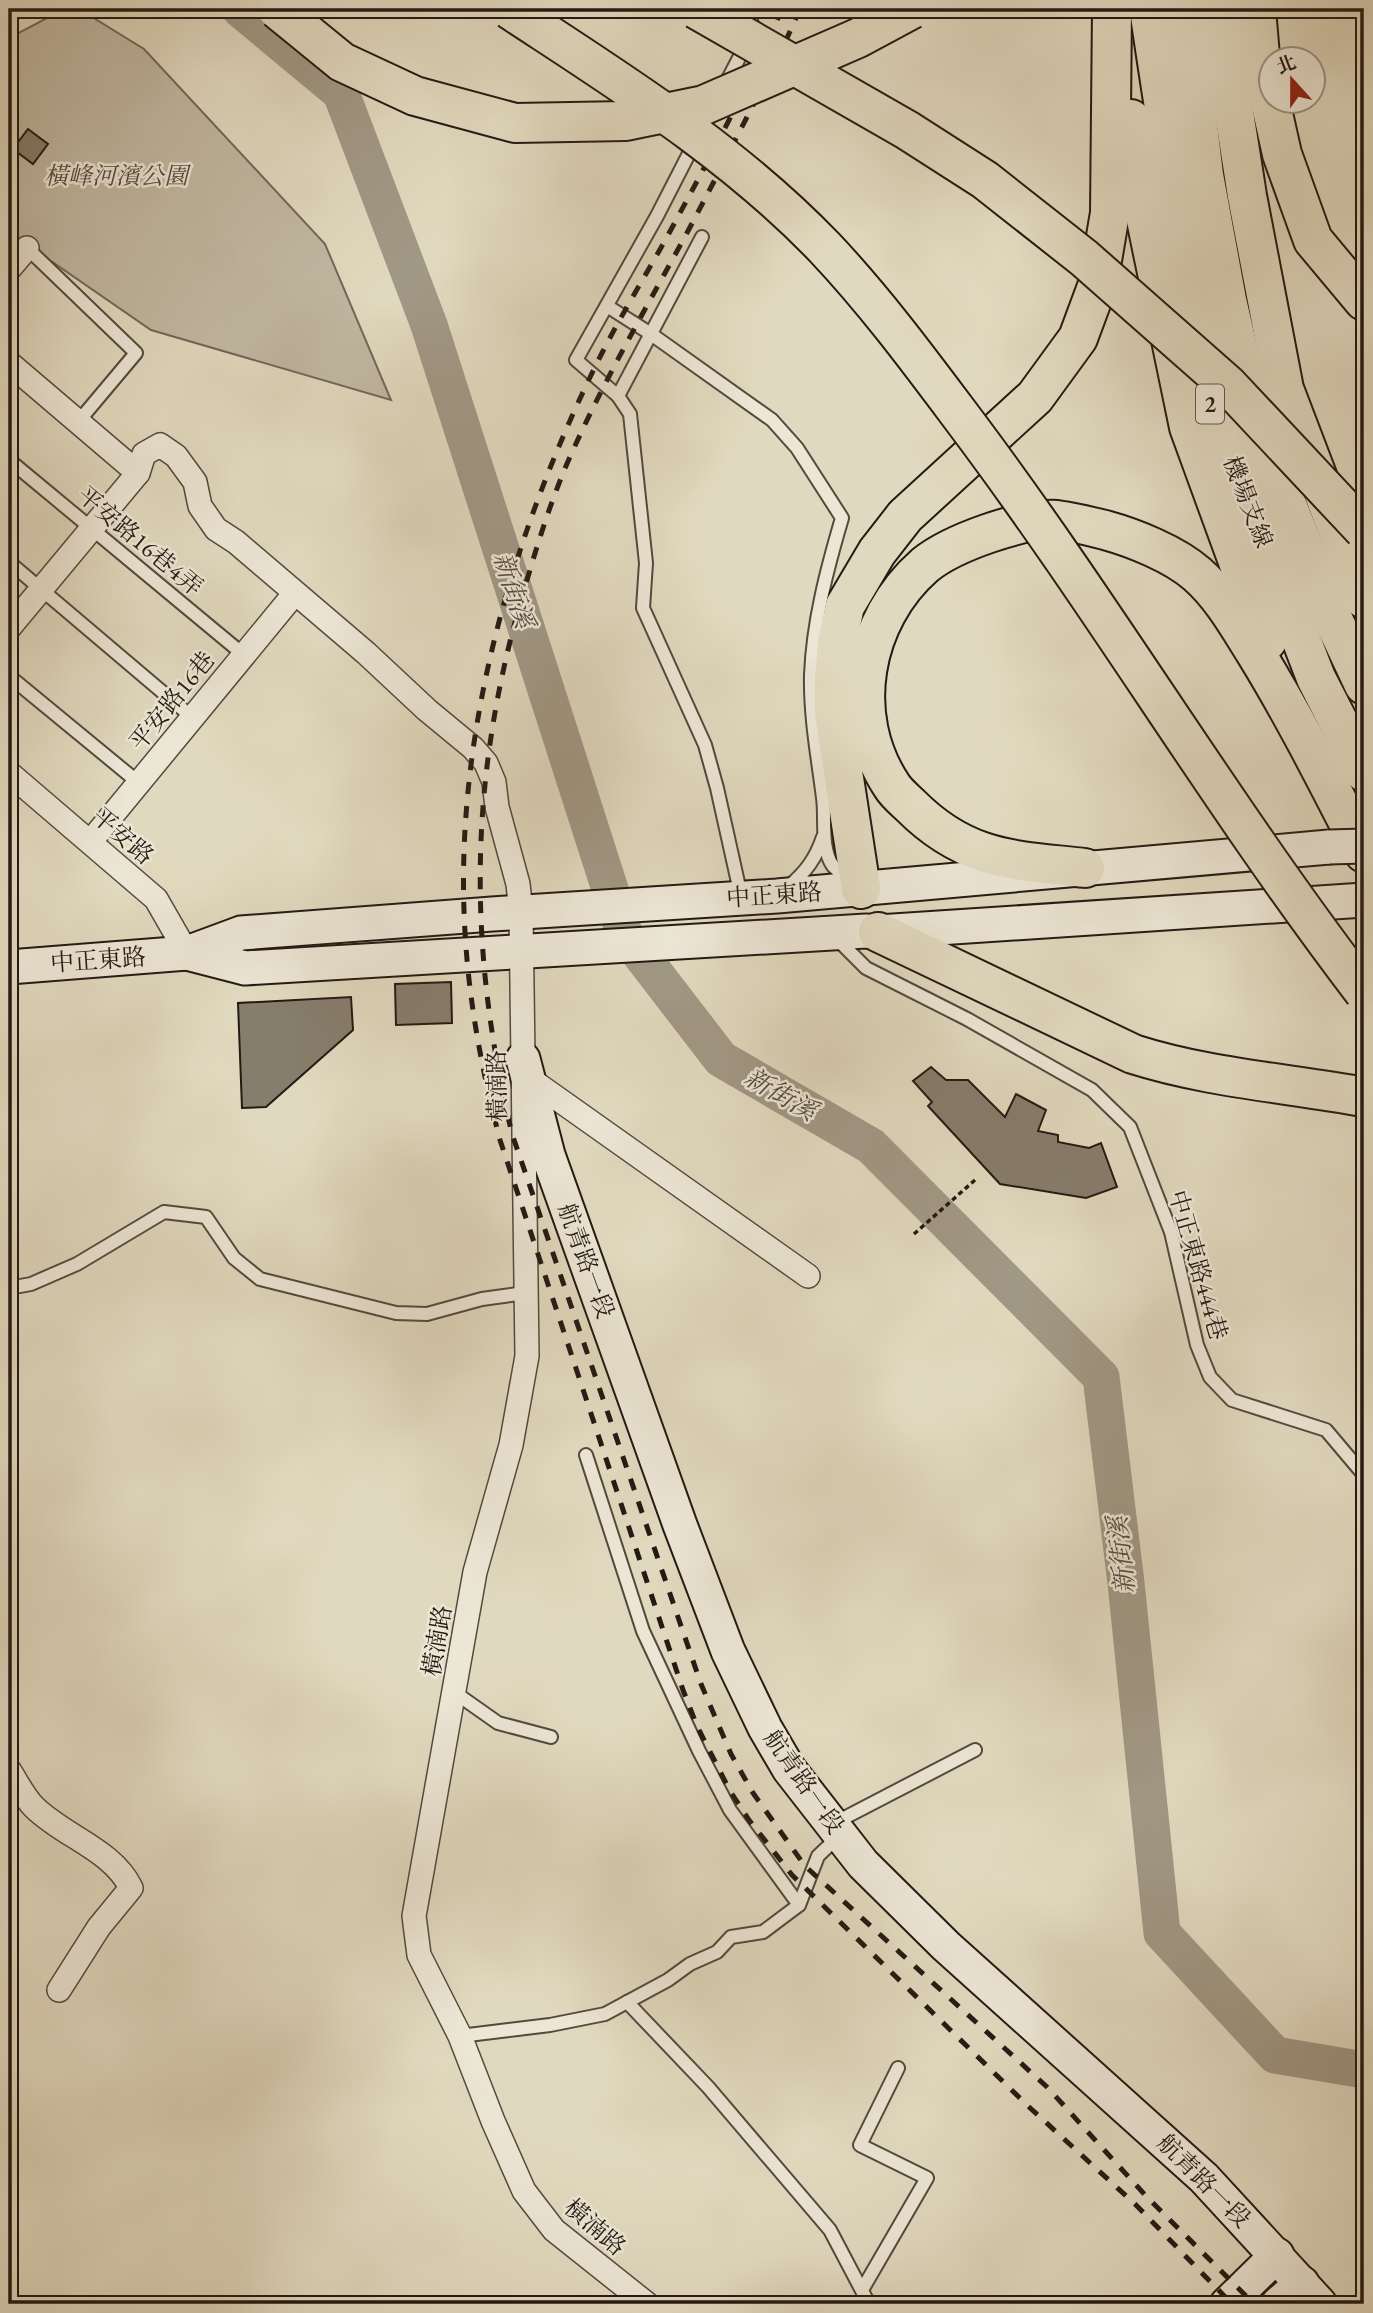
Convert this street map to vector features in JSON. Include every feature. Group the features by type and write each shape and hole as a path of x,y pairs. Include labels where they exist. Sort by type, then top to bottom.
{"highway":[{"path":"278,9 342,62 415,96 515,123 626,121 704,105 858,38 912,9"},
{"path":"509,9 648,100 745,172 825,249 912,350 1014,487 1237,817 1364,992"},
{"path":"696,9 907,130 985,180 1084,258 1228,385 1364,530"},
{"path":"1114,9 1141,195 1189,427 1257,616 1347,850"},
{"path":"861,889 834,713 836,655 845,606 877,552 905,516 1035,397 1078,338 1098,284 1110,213 1114,9"},
{"name":"機場支線","path":"1149,9 1208,396 1317,678 1364,772"},
{"name":"機場支線","path":"1184,9 1204,175 1227,300 1256,428 1333,619 1364,685"},
{"path":"1221,9 1221,28 1247,196 1284,389 1364,598"},
{"path":"1256,9 1260,56 1283,154 1313,240 1364,301"},
{"path":"1085,868 1017,861 982,852 948,836 925,821 893,788 874,751 865,710 865,676 877,632 891,604 926,565 958,545 1003,528 1054,520 1084,524 1128,536 1169,556 1197,574 1230,612 1282,696 1309,747"},
{"path":"872,932 1133,1054 1187,1068 1364,1097"}],"main road":[{"name":"中正東路","path":"9,967 187,953 241,933 777,896 1085,868 1347,850 1364,846"},
{"path":"861,889 872,932"},
{"name":"中正東路","path":"187,953 245,968 872,932 1357,900"},
{"name":"航青路一段","path":"525,1068 548,1155 681,1525 729,1651 765,1728 789,1769 863,1864 946,1946 1204,2178 1277,2255 1300,2297"},
{"path":"1227,2304 1277,2255"}],"street":[{"path":"9,269 27,248"},
{"path":"9,363 138,473 9,628"},
{"name":"橫湳路","path":"138,473 144,454 160,445 177,456 195,482 200,506 216,529 236,542 473,748 486,763 494,782 497,807 518,884 521,912 527,1356 511,1445 475,1572 414,1916 419,1955 460,2036 493,2122 524,2191 554,2230 647,2304"},
{"name":"平安路16巷","path":"91,841 295,593"},
{"name":"平安路","path":"9,773 156,899 187,953"},
{"path":"525,1068 808,1276"},
{"path":"9,1770 33,1807 102,1854 125,1875 131,1888 99,1927 59,1990"}],"lane":[{"path":"708,117 753,31 751,20 739,9"},
{"path":"702,130 576,360 618,396 626,406 633,426 646,563 643,608 705,745 741,898"},
{"path":"618,396 702,237"},
{"path":"27,248 136,353 78,422"},
{"path":"607,306 772,420 797,448 842,518 814,640 811,678 826,850 833,865 861,889"},
{"name":"平安路16巷4弄","path":"9,460 244,655"},
{"path":"9,562 192,718"},
{"path":"9,676 139,783"},
{"path":"777,896 802,876 816,856 825,833"},
{"name":"中正東路444巷","path":"832,933 866,968 967,1019 1092,1090 1130,1127 1171,1232 1197,1345 1210,1377 1232,1400 1326,1430 1364,1475"},
{"path":"9,1288 32,1284 77,1264 164,1212 206,1217 234,1258 260,1279 396,1312 427,1314 482,1299 525,1293"},
{"path":"586,1455 643,1632 682,1715 730,1810 799,1905"},
{"path":"454,1692 498,1723 551,1737"},
{"path":"460,2036 550,2025 605,2014 668,1980 690,1964 717,1952 731,1937 763,1932 799,1905 818,1856 840,1835 846,1817 975,1750"},
{"path":"627,2002 708,2087 830,2230 869,2304"},
{"path":"862,2290 927,2178 860,2145 898,2068"}],"path":[{"path":"914,1234 975,1180"}],"green space":[{"name":"橫峰河濱公園","path":"64,9 79,9 144,49 325,244 391,400 151,330 9,232 9,38"}],"building":[{"path":"28,129 48,144 33,164 13,149"},
{"path":"451,982 452,1023 396,1025 395,984"},
{"path":"351,997 353,1030 266,1107 242,1108 238,1003"},
{"path":"931,1067 946,1080 968,1080 1005,1117 1016,1094 1046,1110 1038,1131 1058,1135 1058,1142 1089,1148 1101,1143 1117,1187 1086,1198 1000,1184 928,1106 932,1102 913,1081"}],"waterway":[{"name":"新街溪","path":"240,9 341,93 429,325 624,933 721,1059 871,1146 1101,1377 1126,1583 1162,1933 1275,2055 1364,2070"}],"railway":[{"path":"782,9 716,144 611,335 571,418 542,488 496,633 480,707 469,782 464,857 467,958 482,1063 500,1140 683,1690 697,1726 730,1791 792,1875 1028,2106 1135,2204 1232,2304"},
{"path":"800,9 713,183 587,420 554,497 527,580 508,651 494,720 480,856 481,924 497,1062 512,1134 701,1684 731,1754 753,1793 805,1866 1047,2087 1146,2196 1254,2304"}]}
